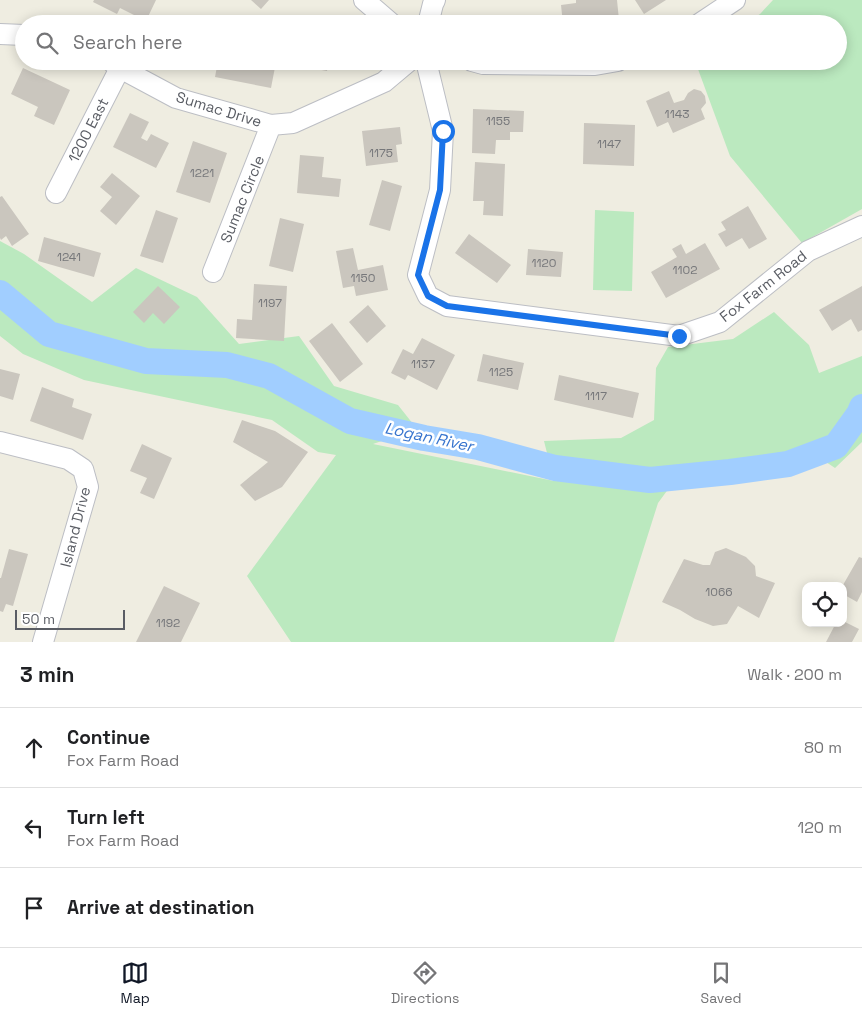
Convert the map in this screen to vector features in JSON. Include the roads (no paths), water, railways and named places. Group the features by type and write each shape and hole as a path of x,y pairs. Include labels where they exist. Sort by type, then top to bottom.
{"street":[{"path":"364,0 382,15"},
{"path":"430,15 432,4 435,0"},
{"path":"712,15 735,0"},
{"path":"0,34 15,35"},
{"name":"1200 East","path":"56,193 112,70"},
{"name":"Sumac Drive","path":"126,70 176,98 271,125 293,123 384,82 398,70"},
{"name":"Fox Farm Road","path":"428,70 443,131 440,190 418,275 428,296 447,306 679,336 720,322 808,251 862,226"},
{"name":"Sumac Circle","path":"213,272 271,125"},
{"name":"Island Drive","path":"0,442 68,459 83,469 88,487 42,642"}],"waterway":[{"name":"Logan River","path":"0,293 49,334 146,361 227,365 269,376 350,421 424,438 478,447 555,468 650,480 788,464 836,446 862,407"}]}
